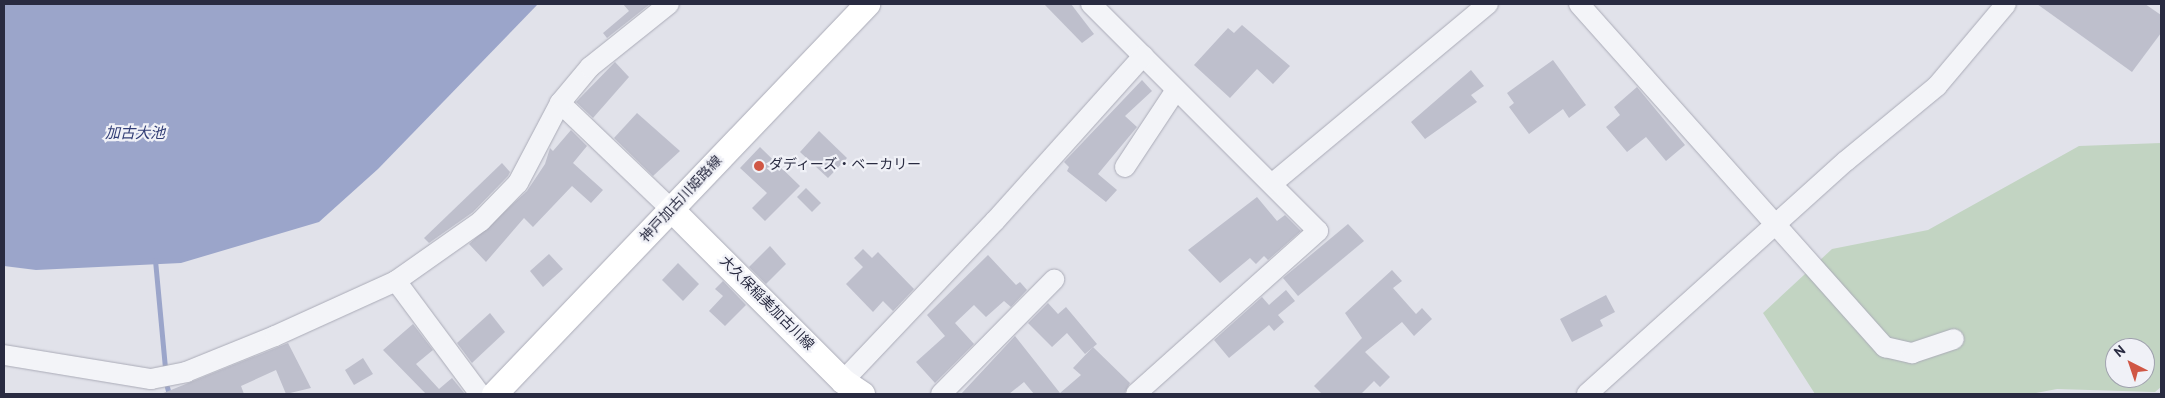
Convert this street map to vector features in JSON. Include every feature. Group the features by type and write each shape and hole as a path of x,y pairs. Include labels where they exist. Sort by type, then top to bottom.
{"main road":[{"name":"神戸加古川姫路線","path":"494,394 673,211 867,4"},
{"name":"大久保稲美加古川線","path":"673,211 852,387"}],"street":[{"path":"4,355 151,379 186,372 275,336 396,281 481,220 518,183 560,103 590,67 669,4"},
{"path":"1091,4 1176,90 1273,183 1318,231 1136,394"},
{"path":"1273,183 1488,4"},
{"path":"1579,4 1885,347 1912,353 1954,338"},
{"path":"1587,394 1776,224 1937,86 2006,4"},
{"path":"852,387 995,221 1143,56"},
{"path":"1125,167 1176,90"},
{"path":"560,103 673,211"},
{"path":"941,394 1054,280"},
{"path":"396,281 480,394"}],"green space":[{"path":"2161,143 2161,387 2155,392 2057,389 2030,394 1815,394 1763,313 1832,249 1928,230 2079,146"}],"water":[{"name":"加古大池","path":"4,4 538,4 378,169 319,222 181,263 36,270 4,266"}],"building":[{"path":"623,4 650,4 607,38 603,33 629,11"},
{"path":"1044,4 1071,4 1094,34 1082,43"},
{"path":"2037,4 2145,4 2161,15 2161,33 2132,72"},
{"path":"1242,25 1290,66 1273,84 1257,69 1230,98 1194,65 1228,28 1234,33"},
{"path":"1553,60 1586,105 1569,118 1563,109 1529,134 1509,107 1514,103 1507,93"},
{"path":"615,62 629,77 593,118 576,102"},
{"path":"1471,70 1484,86 1471,95 1477,102 1425,139 1411,122"},
{"path":"1142,80 1152,91 1125,116 1137,127 1098,174 1117,190 1106,202 1067,171 1069,167 1064,162"},
{"path":"1637,87 1685,145 1666,161 1646,137 1627,152 1606,127 1620,115 1614,107"},
{"path":"637,113 680,151 653,176 614,138"},
{"path":"571,130 587,146 573,163 603,190 591,203 572,186 533,227 524,218 486,262 469,244 527,191 545,164 550,148 553,151"},
{"path":"819,131 847,158 828,178 800,152"},
{"path":"760,147 800,186 765,221 752,208 767,193 740,168"},
{"path":"502,163 510,172 508,176 473,212 429,243 424,238"},
{"path":"806,188 821,203 812,212 797,197"},
{"path":"1257,197 1277,221 1285,215 1301,231 1268,260 1264,256 1256,264 1250,258 1220,283 1188,250"},
{"path":"1348,224 1364,241 1298,296 1283,278"},
{"path":"770,246 786,264 766,284 749,267"},
{"path":"863,249 872,258 878,252 914,289 893,311 883,301 873,312 846,284 863,267 854,258"},
{"path":"549,254 563,269 543,287 530,271"},
{"path":"988,255 1016,285 1020,282 1027,290 1011,307 1004,301 986,317 974,305 955,323 974,344 935,383 916,362 945,336 927,315"},
{"path":"678,263 699,284 683,301 662,280"},
{"path":"1392,270 1402,281 1393,288 1416,314 1422,308 1432,319 1414,336 1402,322 1365,352 1390,377 1380,387 1374,381 1361,394 1322,394 1314,386 1362,338 1345,313"},
{"path":"723,281 746,305 725,326 709,311 723,296 715,289"},
{"path":"1286,290 1295,301 1278,315 1284,322 1274,331 1269,325 1229,358 1214,340 1262,297 1269,305"},
{"path":"1606,295 1615,312 1600,320 1603,326 1572,342 1560,319"},
{"path":"1048,303 1058,314 1066,307 1097,344 1085,354 1067,333 1052,347 1028,323"},
{"path":"490,313 505,332 472,363 457,343"},
{"path":"413,324 433,350 416,364 439,389 452,378 465,394 426,394 383,350"},
{"path":"1015,336 1060,393 1081,375 1073,368 1093,347 1130,383 1124,394 1034,394 1024,382 1009,394 961,394"},
{"path":"288,343 311,388 286,394 276,370 241,386 244,394 161,394"},
{"path":"363,358 373,374 354,385 345,370"}],"waterway":[{"path":"155,260 165,368"},
{"path":"167,387 169,394"}],"place":[{"name":"ダディーズ・ベーカリー","path":"759,166"}]}
